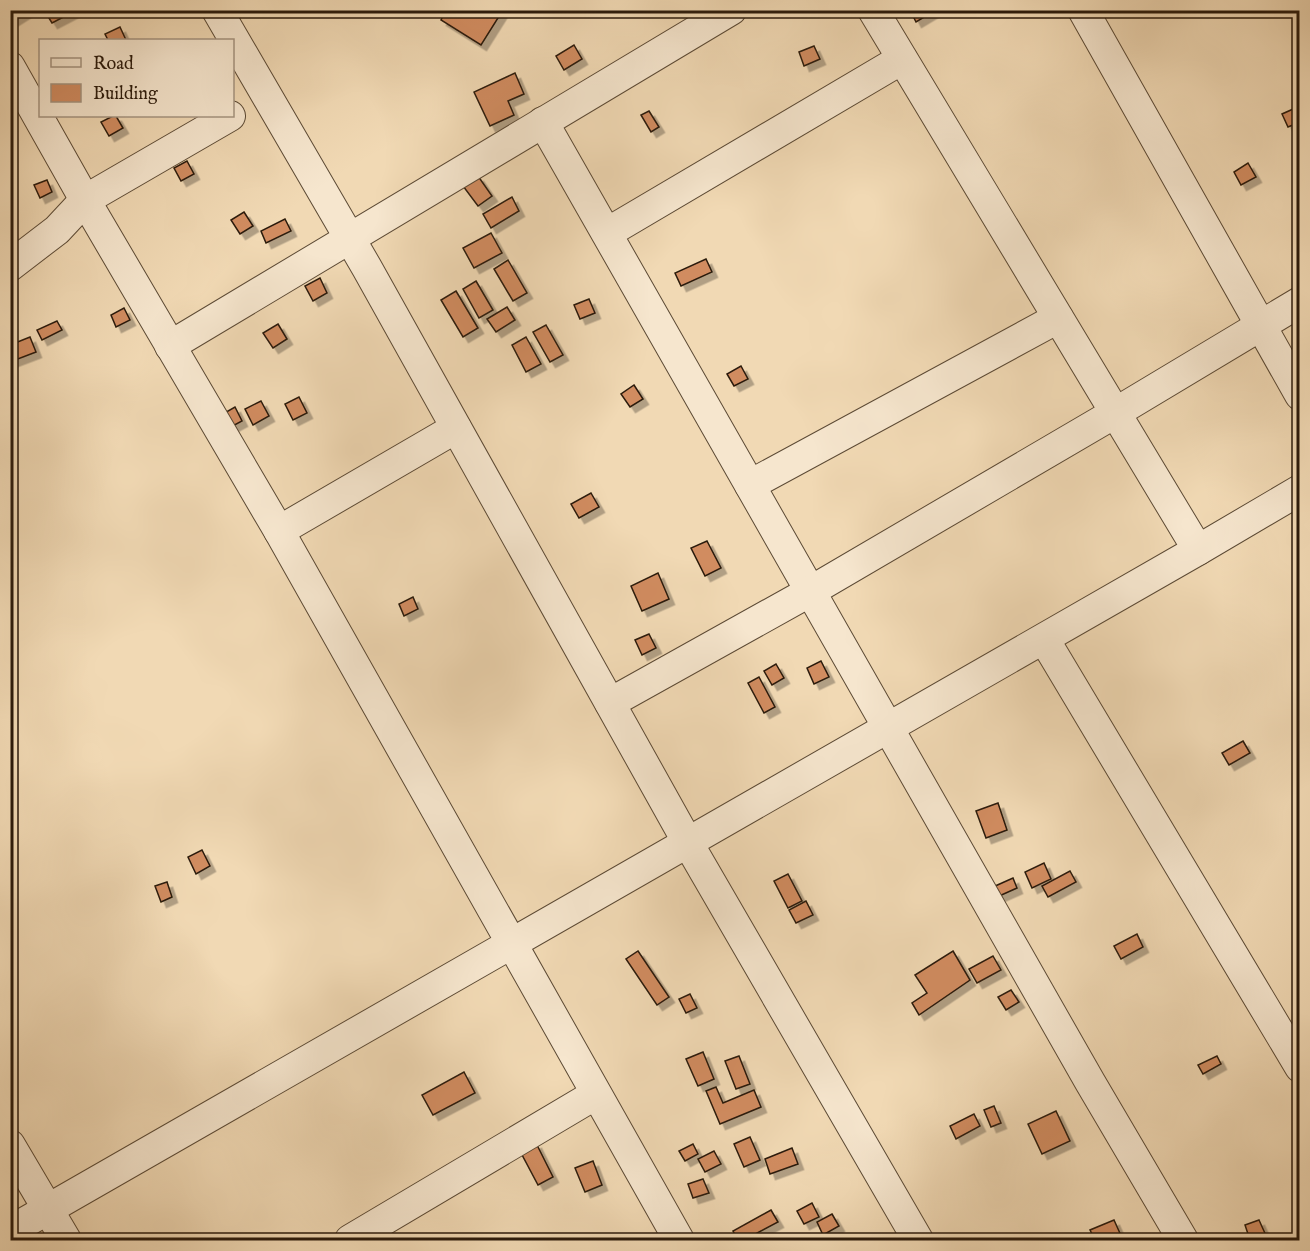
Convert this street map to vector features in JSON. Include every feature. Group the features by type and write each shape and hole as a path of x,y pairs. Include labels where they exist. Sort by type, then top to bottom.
{"street":[{"path":"217,10 350,238 688,843 918,1240"},
{"path":"170,346 730,10"},
{"path":"873,10 1198,550"},
{"path":"1083,10 1299,395"},
{"path":"607,233 902,59"},
{"path":"10,67 279,531 511,945 680,1240"},
{"path":"234,113 267,94"},
{"path":"10,266 57,230 86,200 228,117"},
{"path":"543,122 1096,1091 1184,1240"},
{"path":"610,703 811,591 1299,302"},
{"path":"750,485 1059,318"},
{"path":"279,531 456,428"},
{"path":"10,1231 1044,639 1299,490"},
{"path":"1044,639 1299,1067"},
{"path":"353,1240 596,1094"},
{"path":"10,1144 66,1240"}],"building":[{"path":"10,10 29,10 13,20"},
{"path":"44,10 75,10 75,11 52,23"},
{"path":"446,10 503,10 481,45 441,20"},
{"path":"910,10 936,10 916,22"},
{"path":"120,27 126,39 108,39 105,34"},
{"path":"574,45 582,59 564,70 556,56"},
{"path":"814,46 820,59 804,66 799,52"},
{"path":"515,73 524,94 508,101 514,115 490,126 474,92"},
{"path":"1300,106 1300,122 1288,127 1282,114"},
{"path":"649,111 659,127 651,132 641,115"},
{"path":"117,117 123,128 109,136 101,122"},
{"path":"187,161 194,174 181,181 174,168"},
{"path":"1248,163 1256,177 1241,185 1234,172"},
{"path":"478,176 492,196 478,206 463,186"},
{"path":"47,180 52,192 40,198 34,185"},
{"path":"512,197 519,211 491,228 483,214"},
{"path":"244,212 253,226 240,234 231,220"},
{"path":"285,219 291,231 266,243 261,231"},
{"path":"491,233 502,253 474,268 463,248"},
{"path":"706,259 712,272 681,286 675,273"},
{"path":"508,260 527,293 513,301 494,269"},
{"path":"320,278 327,293 313,301 305,286"},
{"path":"476,281 493,310 479,318 463,289"},
{"path":"456,291 478,328 463,337 441,300"},
{"path":"589,299 595,313 580,319 574,305"},
{"path":"507,307 515,320 496,332 487,319"},
{"path":"124,308 130,320 116,327 111,315"},
{"path":"57,321 62,330 42,340 37,330"},
{"path":"278,324 287,339 273,348 263,333"},
{"path":"546,325 563,355 550,362 533,332"},
{"path":"30,337 36,352 10,362 10,345"},
{"path":"526,337 541,364 526,372 512,345"},
{"path":"741,366 748,379 734,386 727,374"},
{"path":"634,385 643,399 630,407 621,394"},
{"path":"299,397 307,413 293,420 285,404"},
{"path":"261,401 269,416 253,425 245,409"},
{"path":"235,407 242,421 229,428 221,415"},
{"path":"591,493 599,507 579,518 571,504"},
{"path":"707,541 721,568 705,576 691,548"},
{"path":"658,573 669,599 642,611 631,586"},
{"path":"413,597 418,609 404,616 399,604"},
{"path":"649,634 656,648 642,655 635,640"},
{"path":"821,661 829,677 814,684 807,668"},
{"path":"776,664 784,678 772,685 764,671"},
{"path":"759,677 775,707 764,713 748,683"},
{"path":"1243,741 1250,753 1229,765 1222,753"},
{"path":"998,803 1007,830 986,838 976,811"},
{"path":"202,850 210,866 196,874 188,857"},
{"path":"1044,863 1051,879 1032,888 1025,872"},
{"path":"1070,871 1076,882 1048,897 1042,886"},
{"path":"788,874 802,901 788,908 774,881"},
{"path":"1013,878 1017,888 997,897 993,887"},
{"path":"167,882 172,897 161,902 155,886"},
{"path":"806,901 813,915 796,923 789,910"},
{"path":"1137,934 1143,947 1121,959 1114,946"},
{"path":"638,951 669,997 657,1005 626,959"},
{"path":"953,951 970,980 919,1015 912,1003 927,993 915,975"},
{"path":"993,956 1001,970 977,983 969,969"},
{"path":"1011,990 1019,1002 1006,1010 998,997"},
{"path":"690,994 697,1008 686,1013 679,999"},
{"path":"703,1052 714,1079 698,1086 686,1059"},
{"path":"739,1056 750,1084 736,1089 725,1061"},
{"path":"1217,1056 1221,1064 1203,1074 1198,1065"},
{"path":"464,1072 475,1093 433,1115 422,1095"},
{"path":"716,1087 723,1103 754,1090 761,1107 720,1124 706,1091"},
{"path":"994,1106 1001,1123 991,1127 984,1110"},
{"path":"1056,1111 1070,1141 1042,1154 1028,1124"},
{"path":"974,1114 980,1126 956,1139 950,1126"},
{"path":"750,1137 760,1160 744,1167 734,1144"},
{"path":"536,1143 553,1177 538,1185 520,1151"},
{"path":"693,1144 698,1154 685,1161 679,1151"},
{"path":"792,1148 798,1164 770,1174 765,1159"},
{"path":"714,1151 721,1164 705,1172 698,1159"},
{"path":"593,1161 602,1185 585,1192 575,1168"},
{"path":"703,1179 709,1193 693,1198 688,1184"},
{"path":"812,1203 819,1217 804,1224 797,1211"},
{"path":"771,1210 778,1222 744,1240 738,1240 733,1231"},
{"path":"832,1214 839,1226 823,1235 817,1222"},
{"path":"1114,1220 1123,1240 1095,1240 1090,1230"},
{"path":"1259,1220 1268,1240 1250,1240 1245,1225"}]}
